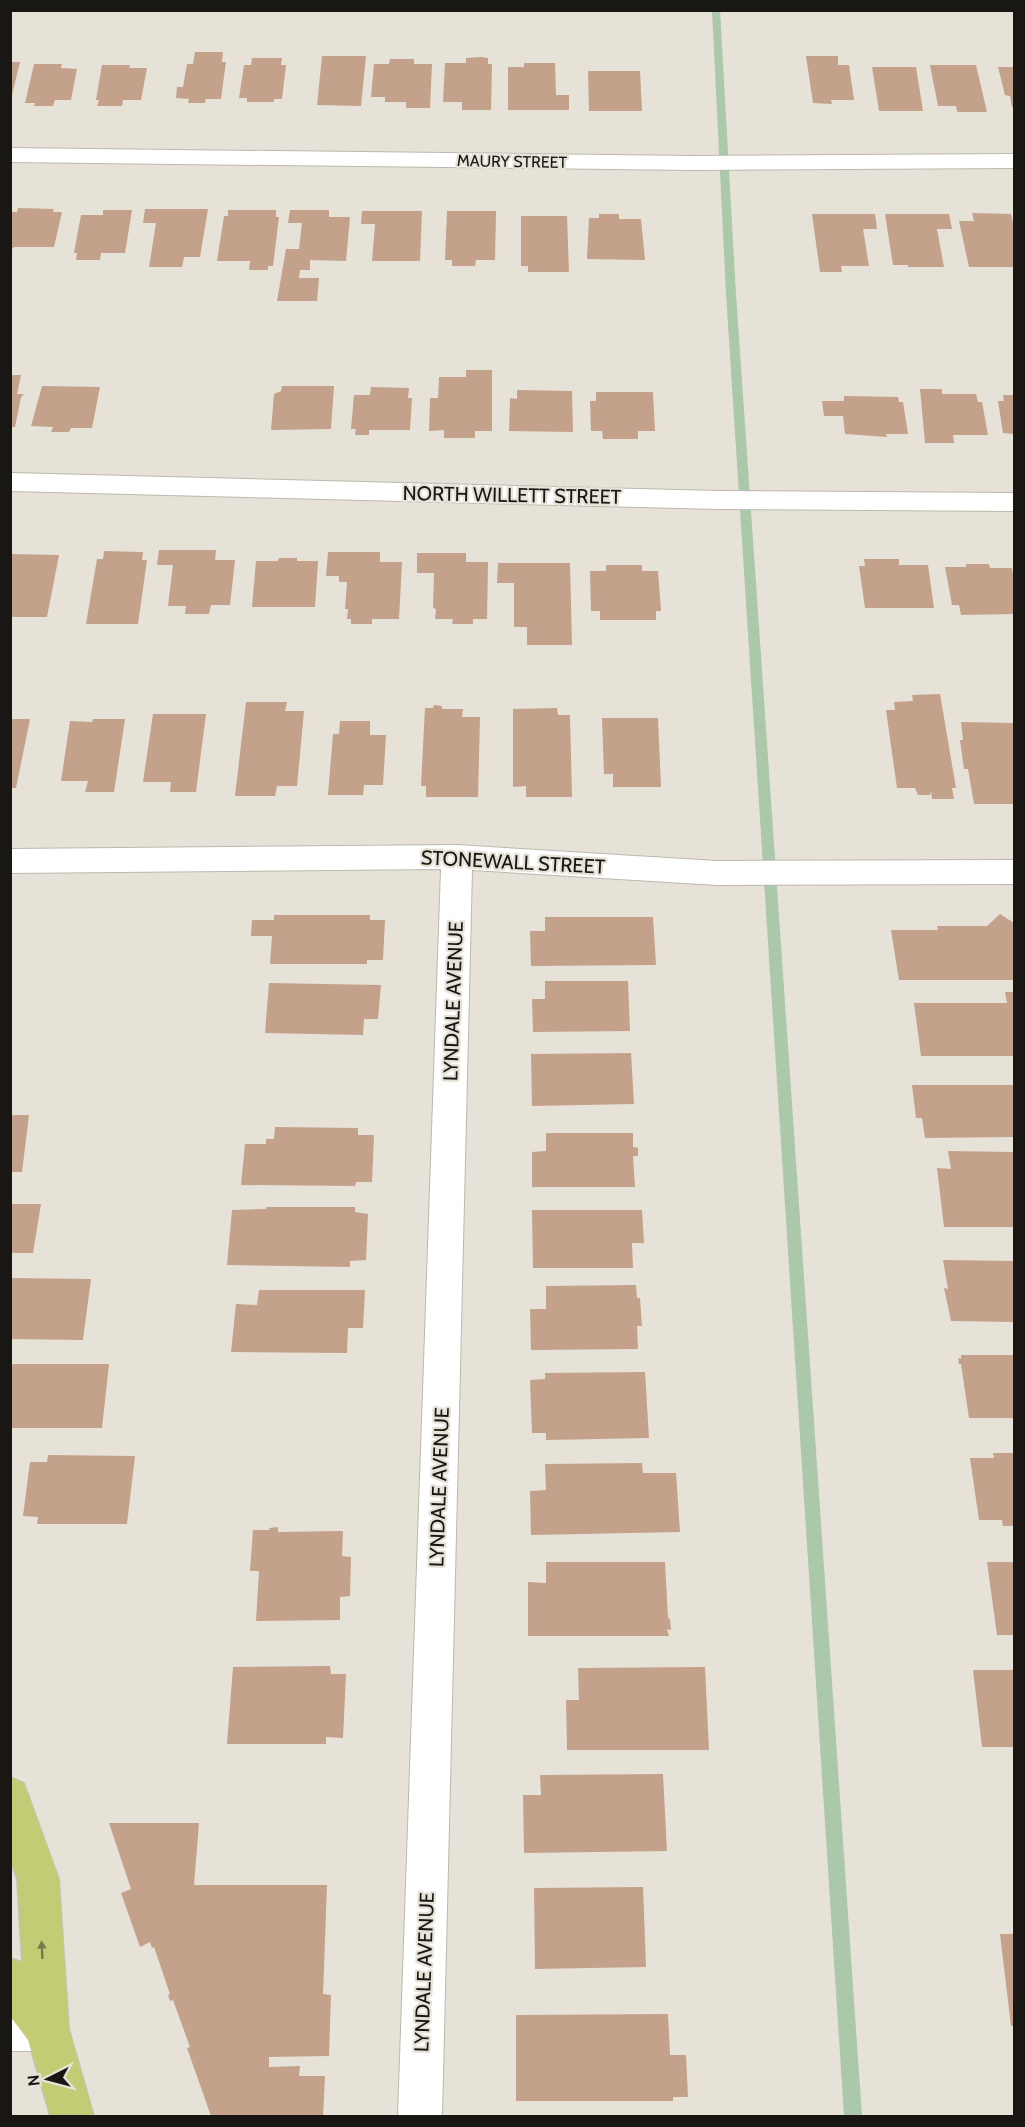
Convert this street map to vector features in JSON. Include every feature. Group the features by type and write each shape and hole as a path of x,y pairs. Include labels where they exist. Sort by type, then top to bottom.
{"main road":[{"path":"10,1797 38,1879 28,2029"},
{"path":"10,1978 28,2029 72,2116"}],"street":[{"name":"MAURY STREET","path":"10,155 692,163 1014,161"},
{"name":"NORTH WILLETT STREET","path":"10,482 719,500 1014,502"},
{"name":"STONEWALL STREET","path":"10,861 457,857 717,873 1014,872"},
{"name":"LYNDALE AVENUE","path":"420,2116 457,857"}],"building":[{"path":"195,52 223,52 222,62 226,62 221,99 206,99 205,103 188,103 189,99 176,98 177,87 183,87 187,64 193,64"},
{"path":"322,56 366,56 361,106 317,105"},
{"path":"806,56 838,56 838,65 849,65 854,100 831,100 832,104 813,103"},
{"path":"252,58 282,58 281,65 286,65 282,99 274,99 274,102 247,102 247,98 239,98 244,65 251,65"},
{"path":"466,58 488,58 488,64 492,64 491,110 462,110 462,102 443,102 445,63 466,63"},
{"path":"390,59 414,59 414,64 432,64 430,108 406,108 406,102 385,102 385,97 371,97 374,64 389,64"},
{"path":"10,62 20,62 11,99 10,99"},
{"path":"524,63 555,63 556,95 569,95 569,110 508,110 508,67 524,67"},
{"path":"34,64 62,64 61,68 77,69 71,100 55,100 53,106 34,106 35,103 25,103"},
{"path":"102,65 130,65 129,68 147,68 141,100 123,100 122,106 97,106"},
{"path":"930,65 976,65 987,112 957,112 956,106 938,106"},
{"path":"872,67 916,67 923,111 879,111"},
{"path":"998,67 1014,67 1014,107 1012,107 1010,96 1005,95"},
{"path":"588,71 640,71 642,111 589,111"},
{"path":"18,208 54,209 53,212 62,212 54,247 14,247 10,251 10,212 17,212"},
{"path":"145,209 208,209 200,257 184,257 182,267 149,267 156,223 143,223"},
{"path":"103,210 132,210 125,253 101,253 100,260 76,260 77,253 74,253 81,215 103,215"},
{"path":"228,210 276,210 276,217 279,217 273,266 268,266 268,270 249,270 250,261 217,261 224,216 228,216"},
{"path":"290,210 329,210 329,217 350,217 346,261 310,260 310,270 300,270 299,278 319,278 317,301 277,301 286,249 299,249 302,223 288,223"},
{"path":"362,211 422,211 420,261 372,261 375,224 361,224"},
{"path":"447,211 496,211 495,260 476,260 475,266 452,266 452,260 445,260"},
{"path":"972,213 1011,214 1014,228 1014,267 969,267 959,221 974,221"},
{"path":"599,214 619,214 619,219 641,219 645,260 587,259 589,218 599,218"},
{"path":"812,214 875,214 877,229 863,229 869,266 841,266 842,272 820,272"},
{"path":"885,214 949,214 952,229 937,229 944,267 893,265"},
{"path":"521,216 567,216 569,272 528,272 528,266 521,266"},
{"path":"466,370 492,370 492,431 475,431 475,438 444,438 444,430 429,431 430,398 438,398 439,377 466,377"},
{"path":"10,375 21,375 17,394 24,394 21,397 15,427 10,427"},
{"path":"42,386 100,387 92,428 71,428 69,432 51,432 53,427 31,426"},
{"path":"282,386 334,386 331,429 271,430 274,394 281,391"},
{"path":"371,387 409,388 408,398 412,398 410,430 369,430 369,435 355,435 356,429 351,429 354,395 370,395"},
{"path":"920,389 942,389 942,394 976,394 978,402 982,402 988,435 953,435 954,443 925,443"},
{"path":"517,390 572,391 573,432 509,431 510,398 517,399"},
{"path":"596,392 653,392 655,431 638,431 638,439 603,439 602,431 591,431 590,401 596,401"},
{"path":"1003,395 1014,395 1014,434 1003,433 998,401 1004,401"},
{"path":"844,396 898,397 899,402 903,402 908,434 886,434 887,437 845,434 843,416 824,416 822,401 844,401"},
{"path":"159,550 216,550 215,560 235,560 230,605 211,605 209,614 185,614 186,606 168,606 173,565 157,565"},
{"path":"104,551 143,552 142,560 147,560 138,624 86,624 97,559 103,559"},
{"path":"328,552 380,552 380,562 402,562 399,619 372,619 372,624 351,624 351,619 347,619 348,609 345,609 347,582 339,582 339,576 326,576"},
{"path":"417,553 466,553 466,562 488,562 487,619 473,619 473,624 452,624 453,619 435,619 434,573 417,573"},
{"path":"10,554 59,555 47,617 10,617"},
{"path":"279,558 318,561 315,607 252,607 256,561 278,561"},
{"path":"864,559 899,559 899,565 928,565 934,608 865,608 859,566 865,566"},
{"path":"498,563 570,563 572,645 527,645 527,627 514,627 514,583 497,583"},
{"path":"966,564 989,564 990,568 1012,568 1014,614 961,615 959,605 952,605 945,567 966,567"},
{"path":"606,565 642,565 642,571 658,571 661,611 656,611 656,620 600,620 600,611 591,611 590,571 606,571"},
{"path":"940,694 956,788 952,788 954,799 932,799 931,791 930,795 918,795 915,788 897,788 886,710 895,710 894,702 913,701 912,695"},
{"path":"246,702 287,702 285,711 304,711 297,786 277,786 275,796 235,796"},
{"path":"434,705 442,706 442,709 463,709 462,717 480,717 478,797 426,797 426,786 421,786 425,708 433,708"},
{"path":"557,708 558,715 570,715 572,797 526,797 526,786 513,787 513,709"},
{"path":"153,714 206,714 196,792 170,792 171,782 143,782"},
{"path":"602,718 658,718 661,787 613,787 613,774 604,774"},
{"path":"10,719 30,719 16,788 10,788"},
{"path":"93,719 125,719 114,792 85,792 88,781 61,781 70,721 92,722"},
{"path":"340,721 370,721 370,735 386,735 383,785 364,785 363,795 328,795 333,734 339,734"},
{"path":"961,722 1014,723 1014,804 974,804 968,769 964,769 960,740 963,740"},
{"path":"1000,914 1014,923 1014,980 899,980 891,930 938,930 937,926 987,926"},
{"path":"274,915 370,915 370,920 385,920 383,960 367,960 367,964 270,964 272,936 251,936 252,920 274,920"},
{"path":"545,917 653,917 656,965 531,966 530,931 545,931"},
{"path":"545,981 628,981 630,1031 533,1032 532,999 545,999"},
{"path":"269,983 381,985 378,1019 364,1019 363,1035 265,1033"},
{"path":"1005,992 1014,992 1014,1056 921,1056 914,1003 1007,1003"},
{"path":"631,1053 634,1104 532,1106 531,1054"},
{"path":"912,1085 1014,1085 1014,1137 925,1138 922,1118 916,1118"},
{"path":"10,1115 29,1115 22,1172 10,1172"},
{"path":"275,1127 358,1128 358,1135 374,1135 372,1182 356,1182 355,1186 241,1185 245,1144 266,1144 266,1139 274,1139"},
{"path":"546,1133 633,1133 633,1147 638,1148 638,1156 633,1156 635,1187 532,1187 532,1152 546,1151"},
{"path":"948,1151 1014,1152 1014,1227 944,1227 937,1168 951,1169"},
{"path":"10,1204 41,1204 33,1253 10,1253"},
{"path":"266,1207 355,1207 355,1212 368,1214 366,1260 350,1261 350,1267 227,1265 232,1210 266,1209"},
{"path":"532,1210 642,1210 644,1243 632,1243 633,1268 533,1268"},
{"path":"943,1260 1014,1261 1014,1322 951,1321 944,1288 948,1289"},
{"path":"10,1278 91,1279 83,1340 10,1339"},
{"path":"636,1285 637,1298 640,1298 642,1326 637,1326 638,1349 531,1350 530,1309 546,1309 546,1286"},
{"path":"259,1290 365,1290 363,1328 348,1328 347,1353 231,1352 236,1304 257,1305"},
{"path":"961,1355 1014,1355 1014,1418 969,1418 961,1364 958,1358 961,1359"},
{"path":"13,1364 109,1364 102,1428 10,1428 10,1369"},
{"path":"645,1372 649,1438 546,1440 546,1433 532,1433 530,1380 545,1379 545,1373"},
{"path":"993,1453 1014,1453 1014,1526 1003,1526 1002,1520 979,1520 970,1458 994,1458"},
{"path":"48,1455 135,1456 127,1524 37,1524 38,1517 23,1516 30,1462 47,1462"},
{"path":"642,1463 643,1473 676,1473 680,1532 531,1535 530,1491 546,1490 545,1464"},
{"path":"278,1527 278,1532 343,1531 342,1556 351,1557 350,1596 340,1597 340,1620 256,1621 259,1571 250,1571 253,1530 270,1530 269,1528"},
{"path":"546,1562 665,1562 668,1618 671,1630 667,1629 669,1636 528,1636 528,1582 546,1583"},
{"path":"987,1562 1014,1562 1014,1635 997,1635"},
{"path":"330,1666 331,1674 346,1674 343,1738 326,1737 326,1744 227,1744 233,1667"},
{"path":"705,1667 709,1750 567,1750 566,1700 579,1700 578,1668"},
{"path":"973,1670 1014,1670 1014,1747 982,1747"},
{"path":"663,1774 667,1851 524,1853 523,1795 541,1795 540,1775"},
{"path":"109,1823 199,1823 194,1885 327,1885 323,1994 331,1995 329,2056 269,2057 269,2067 300,2066 299,2076 325,2076 323,2116 211,2116 187,2048 190,2047 173,2000 170,2001 168,1995 170,1994 154,1947 152,1948 150,1942 140,1947 121,1893 131,1889"},
{"path":"643,1887 646,1967 535,1969 534,1888"},
{"path":"1000,1934 1014,1934 1014,2026 1011,2026"},
{"path":"668,2014 670,2055 686,2055 688,2097 673,2097 673,2101 516,2101 516,2015"}],"waterway":[{"path":"716,10 731,294 853,2116"}]}
